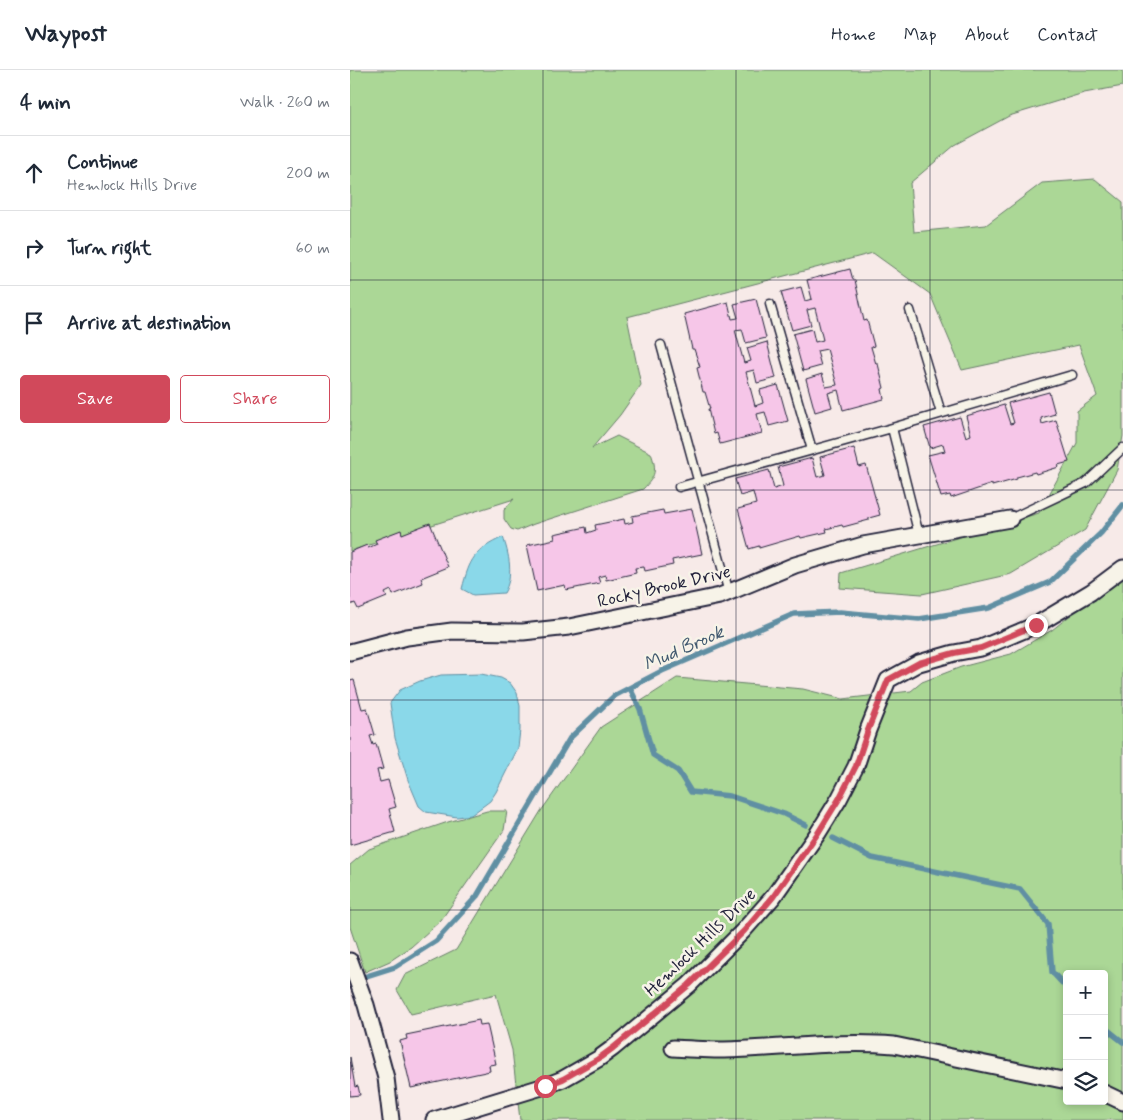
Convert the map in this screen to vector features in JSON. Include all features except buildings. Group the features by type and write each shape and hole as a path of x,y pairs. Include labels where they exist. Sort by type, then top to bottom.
{"street":[{"name":"Rocky Brook Drive","path":"350,652 407,637 452,631 523,632 569,627 720,596 795,565 863,545 1010,519"},
{"name":"Hemlock Hills Drive","path":"434,1120 563,1079 613,1048 696,978 744,931 767,904 818,833 856,766 888,680 919,663 981,648 1036,625 1091,592 1123,568"},
{"path":"350,961 366,1005 386,1078 391,1120"},
{"path":"673,1048 724,1050 877,1043 1063,1080"},
{"path":"1108,1095 1123,1102"}],"lane":[{"path":"770,304 812,450"},
{"path":"910,310 941,413"},
{"path":"661,345 729,592"},
{"path":"679,487 892,428 1072,375"},
{"path":"892,428 919,535"},
{"path":"1010,519 1086,483 1123,448"}],"green space":[{"path":"350,70 1123,70 1123,86 1084,93 1009,116 955,145 910,183 914,232 986,225 1042,183 1095,179 1123,202 1123,436 1117,470 1085,530 1011,574 922,594 840,588 841,573 1039,513 1077,443 1077,411 1097,396 1079,345 962,370 930,294 873,253 627,317 641,385 620,415 592,448 617,436 651,453 655,468 651,480 643,489 517,531 511,529 504,519 504,510 514,499 350,551"},
{"path":"1123,576 1123,1120 520,1120 512,1050 496,994 411,1014 397,990 405,975 456,950 541,811 601,727 677,678 803,689 843,699 911,691 922,682 961,667 1011,654 1052,630"},
{"path":"487,811 507,811 504,830 441,920 411,947 390,961 365,972 350,927 350,865 369,849"}],"water":[{"path":"503,537 509,558 510,572 504,593 473,595 462,589 471,563 479,551"},
{"path":"481,674 501,678 510,683 517,693 520,706 518,748 490,801 471,815 457,817 426,812 419,806 408,780 395,738 390,703 400,690 420,681 441,675"}],"waterway":[{"name":"Mud Brook","path":"357,979 395,967 436,941 477,896 570,738 614,696 662,671 794,614 840,612 919,619 989,608 1050,582 1101,533 1123,505"},
{"path":"630,688 640,709 653,755 678,771 691,792 730,796 784,814 806,825"},
{"path":"833,838 872,858 1020,889 1048,924 1052,972 1063,984"},
{"path":"1108,1030 1123,1042"}],"route":[{"path":"545,1086 563,1079 613,1048 689,985 744,931 773,897 818,833 839,799 856,766 888,680 919,663 981,648 1036,625"}]}
